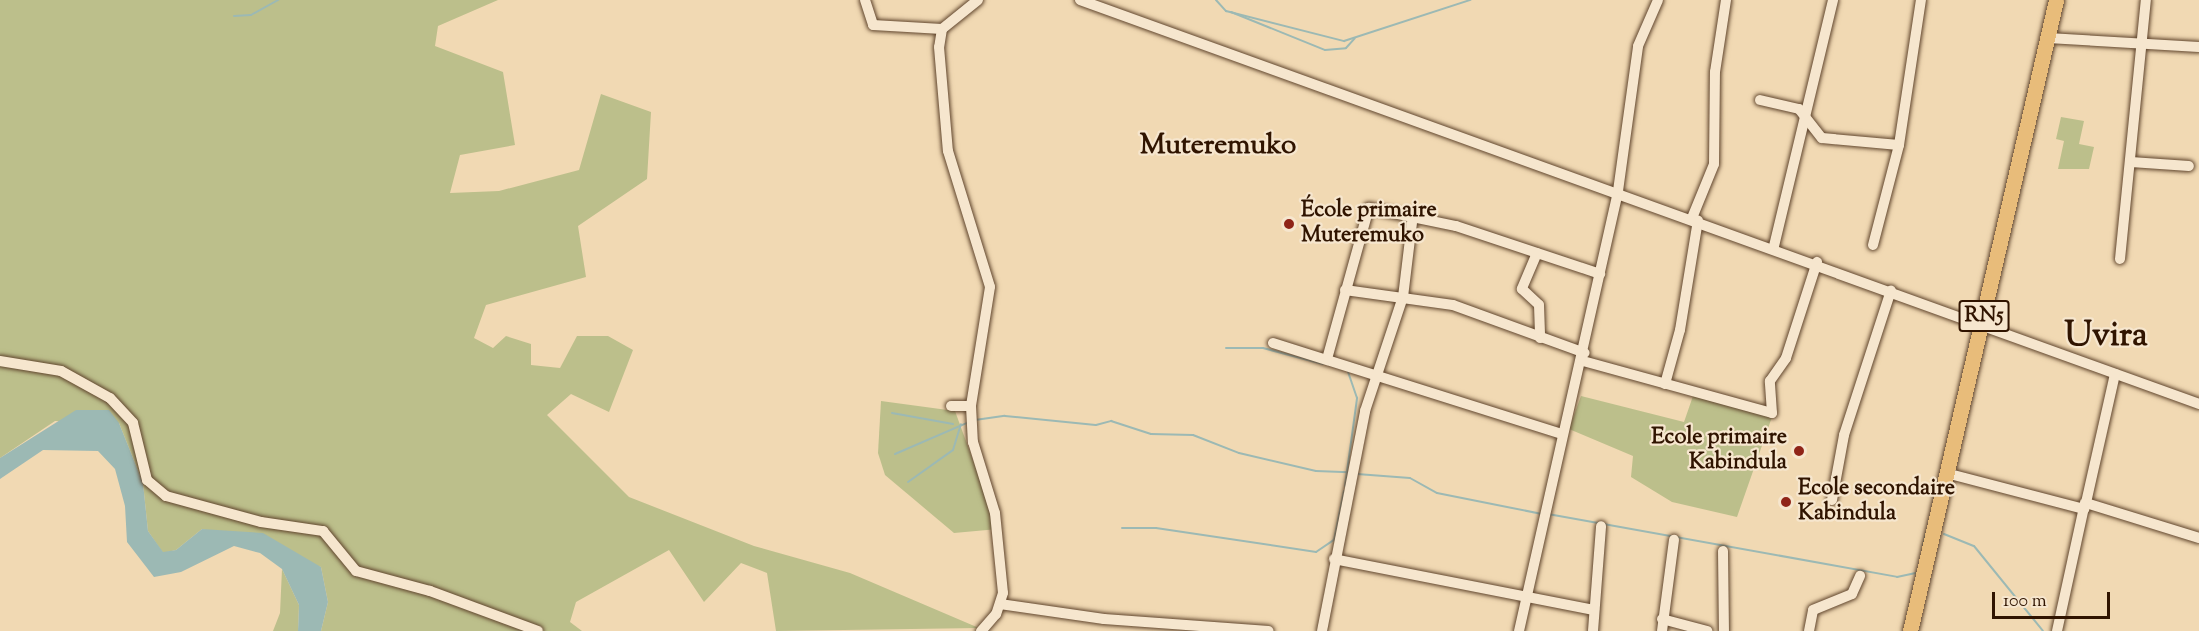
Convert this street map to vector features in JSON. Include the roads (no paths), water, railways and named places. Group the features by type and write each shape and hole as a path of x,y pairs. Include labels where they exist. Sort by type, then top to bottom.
{"highway":[{"name":"RN5","path":"1910,631 2056,0"}],"street":[{"path":"865,0 873,26 942,29 978,0"},
{"path":"1080,0 1774,246 2199,404"},
{"path":"1519,631 1528,598 1561,434 1584,357 1618,191 1638,46 1658,0"},
{"path":"1665,384 1680,330 1695,219 1714,164 1715,72 1726,0"},
{"path":"1774,246 1833,0"},
{"path":"1873,244 1899,145 1921,0"},
{"path":"2120,259 2131,162 2139,47 2146,0"},
{"path":"942,29 948,151 990,287 971,406 973,442 995,513 1000,604 981,631"},
{"path":"2048,38 2139,47 2199,47"},
{"path":"1760,100 1790,105 1806,116 1822,138 1899,145"},
{"path":"2131,162 2188,166"},
{"path":"1327,359 1369,208 1413,214 1600,274"},
{"path":"1322,631 1334,559 1377,372 1403,297 1413,214"},
{"path":"1537,253 1522,289 1539,305 1540,339"},
{"path":"1345,290 1453,305 1584,357 1665,384 1772,413 1770,381 1786,358 1817,262"},
{"path":"1832,500 1844,435 1891,290"},
{"path":"1274,343 1377,372 1561,434"},
{"path":"0,361 61,371 110,398 133,423 147,480 166,496 261,522 323,531 356,571 430,591 538,631"},
{"path":"2057,631 2115,374"},
{"path":"951,406 971,406"},
{"path":"1946,473 2085,506 2199,538"},
{"path":"1593,631 1601,526"},
{"path":"1662,631 1674,540"},
{"path":"1723,551 1724,631"},
{"path":"1334,559 1594,610"},
{"path":"1809,631 1814,610 1852,594 1860,576"},
{"path":"1000,604 1104,619 1269,631"},
{"path":"1662,619 1707,631"}],"water":[{"path":"76,410 109,410 119,423 143,483 148,531 163,552 176,550 202,529 263,533 321,567 328,602 321,631 298,631 299,605 282,569 260,553 234,546 181,572 154,577 127,542 125,506 115,469 98,451 43,450 0,479 0,458"}],"waterway":[{"path":"234,16 251,15 278,0"},
{"path":"1216,0 1226,11 1344,41 1470,0"},
{"path":"1231,12 1325,50 1346,48 1355,38"},
{"path":"1226,348 1263,348 1323,364"},
{"path":"1345,486 1357,398 1348,372"},
{"path":"892,413 953,424"},
{"path":"975,420 1005,416 1096,425 1111,421 1151,434 1193,435 1239,453 1316,471 1349,472"},
{"path":"895,454 969,422"},
{"path":"908,482 953,450 961,424"},
{"path":"1357,474 1410,478 1437,493 1542,514"},
{"path":"1122,528 1156,528 1316,552 1334,540 1344,491"},
{"path":"1548,514 1897,577 1916,573"},
{"path":"1923,545 1926,533"},
{"path":"1944,534 1974,546 2043,631"}],"place":[{"name":"École primaire Muteremuko","path":"1289,224"},
{"name":"Ecole primaire Kabindula","path":"1799,451"},
{"name":"Ecole secondaire Kabindula","path":"1786,502"}],"district":[{"name":"Muteremuko","path":"1218,146"},
{"name":"Uvira","path":"2106,337"}]}
